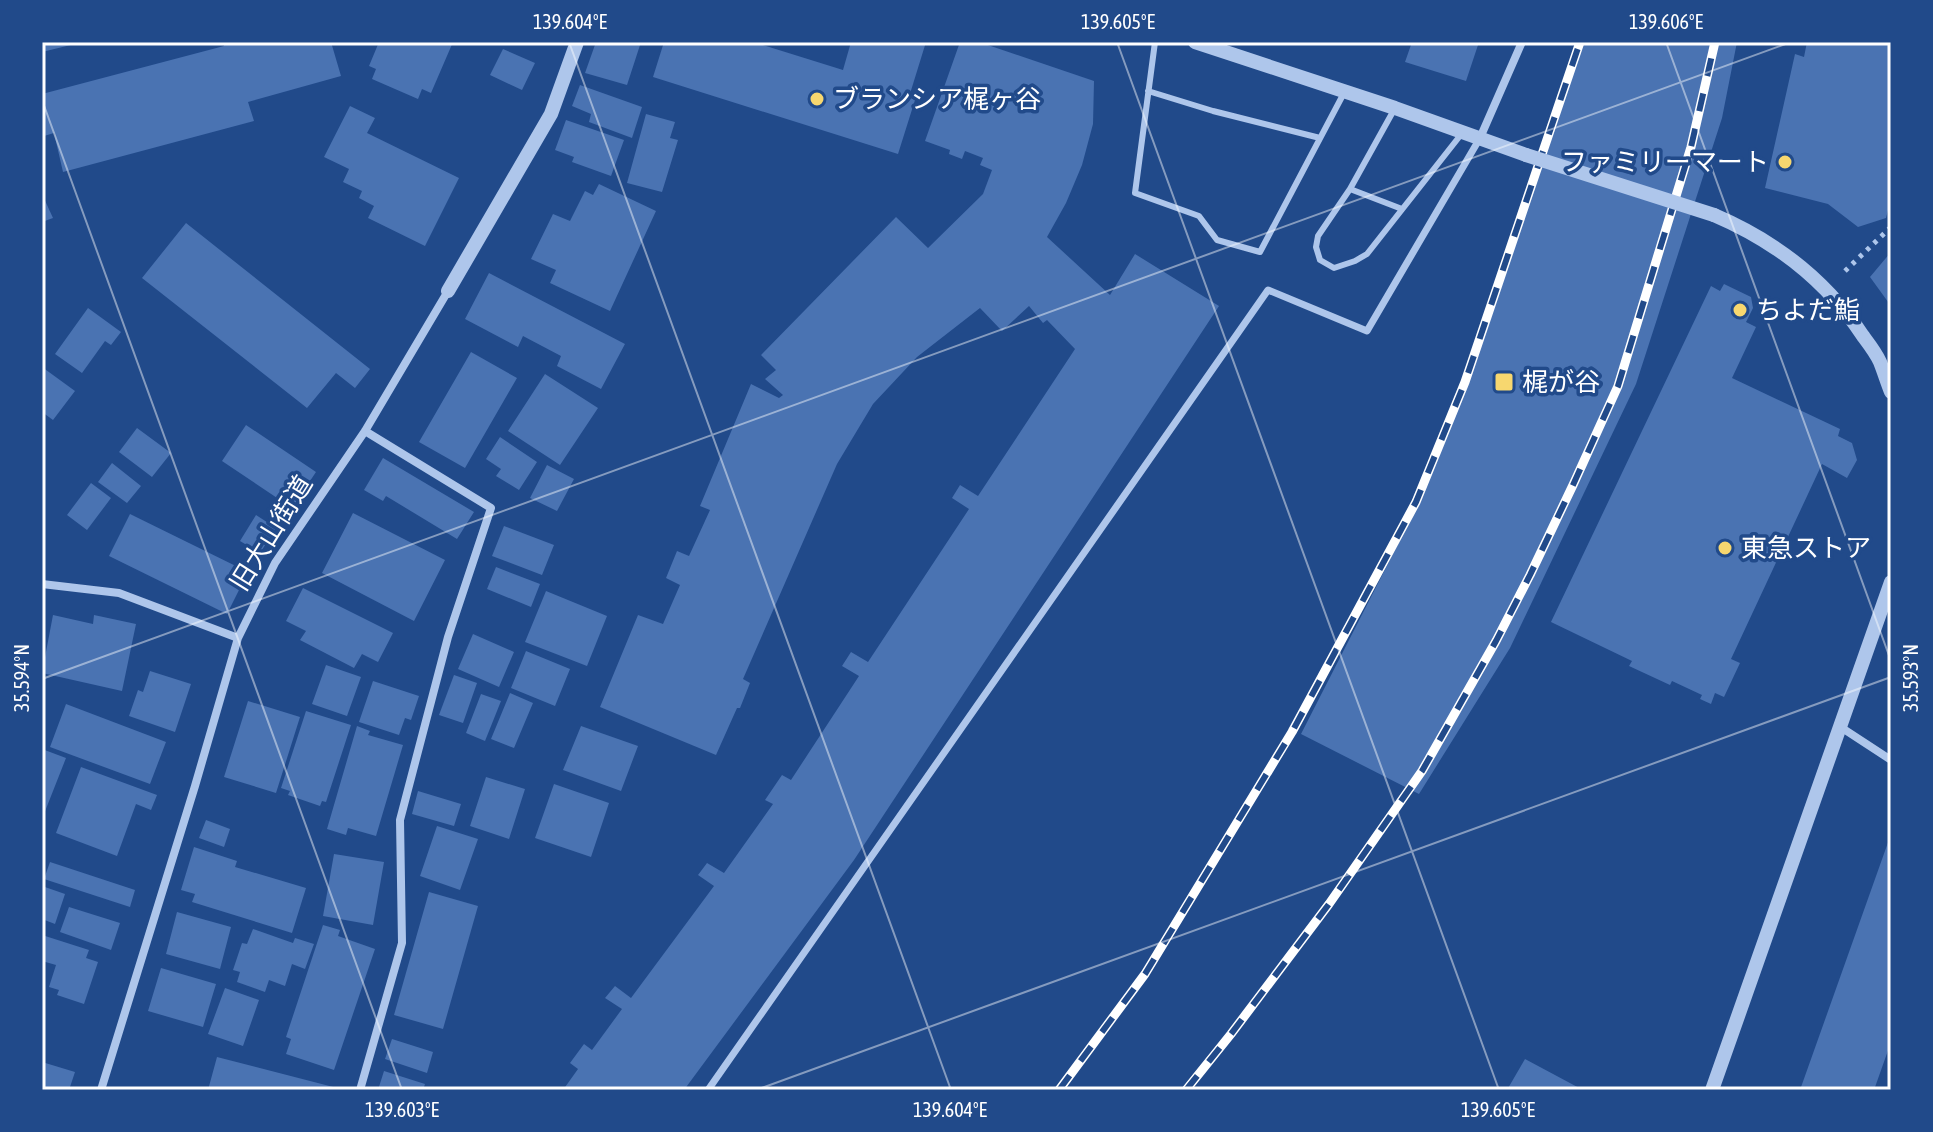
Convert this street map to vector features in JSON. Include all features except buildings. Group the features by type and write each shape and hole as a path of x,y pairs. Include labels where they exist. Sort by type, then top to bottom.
{"street":[{"name":"旧大山街道","path":"101,1090 238,638 275,563 365,431 551,114 577,42"},
{"path":"1195,42 1526,155 1714,215 1747,229 1827,289 1879,360 1891,392"},
{"path":"708,1090 1268,290 1367,331 1480,138 1522,42"},
{"path":"360,1090 402,943 400,820 448,637 491,508 365,431"},
{"path":"1712,1090 1891,582"},
{"path":"42,584 119,593 238,638"},
{"path":"1839,726 1891,760"}],"lane":[{"path":"1155,42 1135,193 1199,216 1217,240 1260,252 1345,91"},
{"path":"1148,91 1320,138"},
{"path":"1395,108 1350,189 1318,236 1316,247 1320,260 1334,268 1367,254 1463,132"},
{"path":"1350,189 1402,209"}],"path":[{"path":"1827,289 1891,227"}],"railway":[{"path":"1059,1090 1145,974 1292,732 1416,502 1465,382 1580,42"},
{"path":"1186,1090 1329,904 1422,771 1530,575 1618,386 1691,147 1715,42"}],"place":[{"name":"ブランシア梶ヶ谷","path":"817,99"},
{"name":"ファミリーマート","path":"1785,162"},
{"name":"ちよだ鮨","path":"1740,310"},
{"name":"梶が谷","path":"1504,382"},
{"name":"東急ストア","path":"1725,548"}]}
